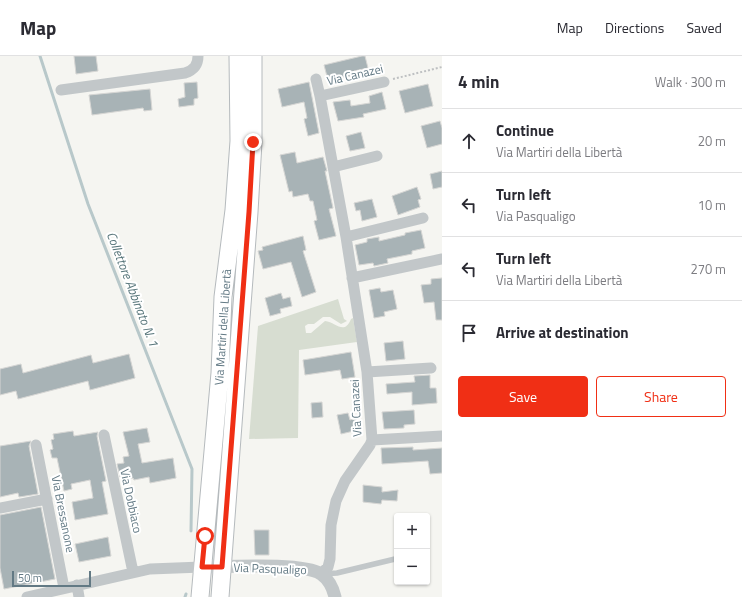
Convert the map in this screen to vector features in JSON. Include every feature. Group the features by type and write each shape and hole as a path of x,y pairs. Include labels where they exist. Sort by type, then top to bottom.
{"main road":[{"name":"Via Martiri della Libertà","path":"200,597 220,373 223,297 234,210 239,142 238,56"},
{"name":"Via Martiri della Libertà","path":"220,597 249,212 253,142 253,56"}],"street":[{"path":"61,90 185,73 195,68 198,62 198,56"},
{"name":"Via Canazei","path":"316,78 346,237 367,372 372,440 345,481 336,501 331,525 330,560 328,567 321,574"},
{"name":"Via Canazei","path":"320,96 384,82"},
{"path":"333,167 377,156"},
{"path":"346,237 423,218"},
{"path":"352,278 442,259"},
{"name":"Via Canazei","path":"367,372 431,368"},
{"name":"Via Dobbiaco","path":"104,435 133,572"},
{"path":"372,440 442,436"},
{"name":"Via Bressanone","path":"36,445 64,588"},
{"path":"0,508 47,500"},
{"name":"Via Pasqualigo","path":"27,597 133,572 166,568 289,567 313,570 321,574 327,580 335,597"},
{"path":"77,585 79,597"}],"lane":[{"path":"321,574 394,560"}],"path":[{"name":"Via Canazei","path":"384,82 442,67"}],"shaded area":[{"path":"338,299 344,319 347,321 341,324 330,317 323,317 314,324 308,324 305,326 306,333 311,333 325,321 340,327 346,327 353,318 357,342 299,350 298,438 249,439 258,326"}],"building":[{"path":"74,56 96,56 98,71 76,74"},
{"path":"365,56 368,68 354,71 355,75 341,78 341,81 329,84 324,65"},
{"path":"197,82 198,98 194,99 194,105 179,107 178,99 185,97 184,83"},
{"path":"309,82 319,133 308,136 304,119 307,118 304,102 282,107 278,89"},
{"path":"428,84 433,106 405,113 399,91"},
{"path":"150,89 152,110 144,111 143,108 92,115 89,95"},
{"path":"382,92 386,109 363,114 364,117 338,121 333,102 350,100 351,106 370,103 369,96"},
{"path":"440,121 442,128 442,144 427,148 421,126"},
{"path":"361,132 365,148 350,151 346,136"},
{"path":"295,152 297,163 323,157 327,171 325,171 333,208 329,209 336,236 319,240 314,221 317,220 313,201 310,201 308,194 293,197 292,191 289,192 280,155"},
{"path":"442,171 442,187 433,189 430,174"},
{"path":"417,187 421,199 418,200 420,207 398,215 392,196"},
{"path":"372,199 377,217 362,221 360,210 356,211 354,203"},
{"path":"421,230 425,248 412,251 412,254 387,259 388,263 374,266 373,263 359,265 355,245 367,242 367,239 379,237 379,241"},
{"path":"303,236 306,250 303,251 316,292 302,297 291,262 263,269 258,251 263,250 262,247"},
{"path":"442,278 442,320 436,320 434,302 424,303 421,285 431,284 431,279"},
{"path":"380,288 381,292 393,290 397,309 384,312 385,316 374,318 369,290"},
{"path":"281,293 283,299 290,297 292,306 280,309 281,313 270,316 265,298"},
{"path":"403,341 405,359 386,361 384,343"},
{"path":"351,352 355,377 342,379 340,370 305,375 303,360"},
{"path":"129,354 135,378 90,390 88,381 18,399 16,391 0,395 0,369 21,364 23,373 91,355 93,363"},
{"path":"430,375 430,388 436,388 437,403 412,405 412,392 387,394 386,384 415,382 414,376"},
{"path":"322,402 323,417 312,418 311,403"},
{"path":"414,410 415,424 404,425 404,428 384,429 382,412"},
{"path":"348,413 350,420 356,418 358,430 341,434 337,415"},
{"path":"147,428 150,442 138,444 142,463 173,458 176,478 150,483 149,477 134,480 133,478 126,479 125,476 120,477 117,464 124,463 123,457 129,456 123,432"},
{"path":"73,431 74,436 98,432 97,436 106,481 102,482 108,514 75,520 72,502 93,498 90,480 71,484 72,489 64,491 57,458 52,458 50,450 53,449 51,440 54,439 53,434"},
{"path":"31,441 29,446 38,494 19,497 18,493 0,497 0,446"},
{"path":"413,447 413,450 442,448 442,473 430,474 428,461 382,464 381,448"},
{"path":"363,485 382,487 382,492 398,490 397,501 382,500 381,504 363,502"},
{"path":"41,507 55,579 4,589 0,568 0,515"},
{"path":"254,530 269,530 269,555 255,555"},
{"path":"108,537 111,556 79,562 75,544"}],"waterway":[{"name":"Collettore Abbinato N. 1","path":"40,56 88,204 192,469 191,531"}],"route":[{"path":"205,536 202,567 222,567 253,142"}]}
